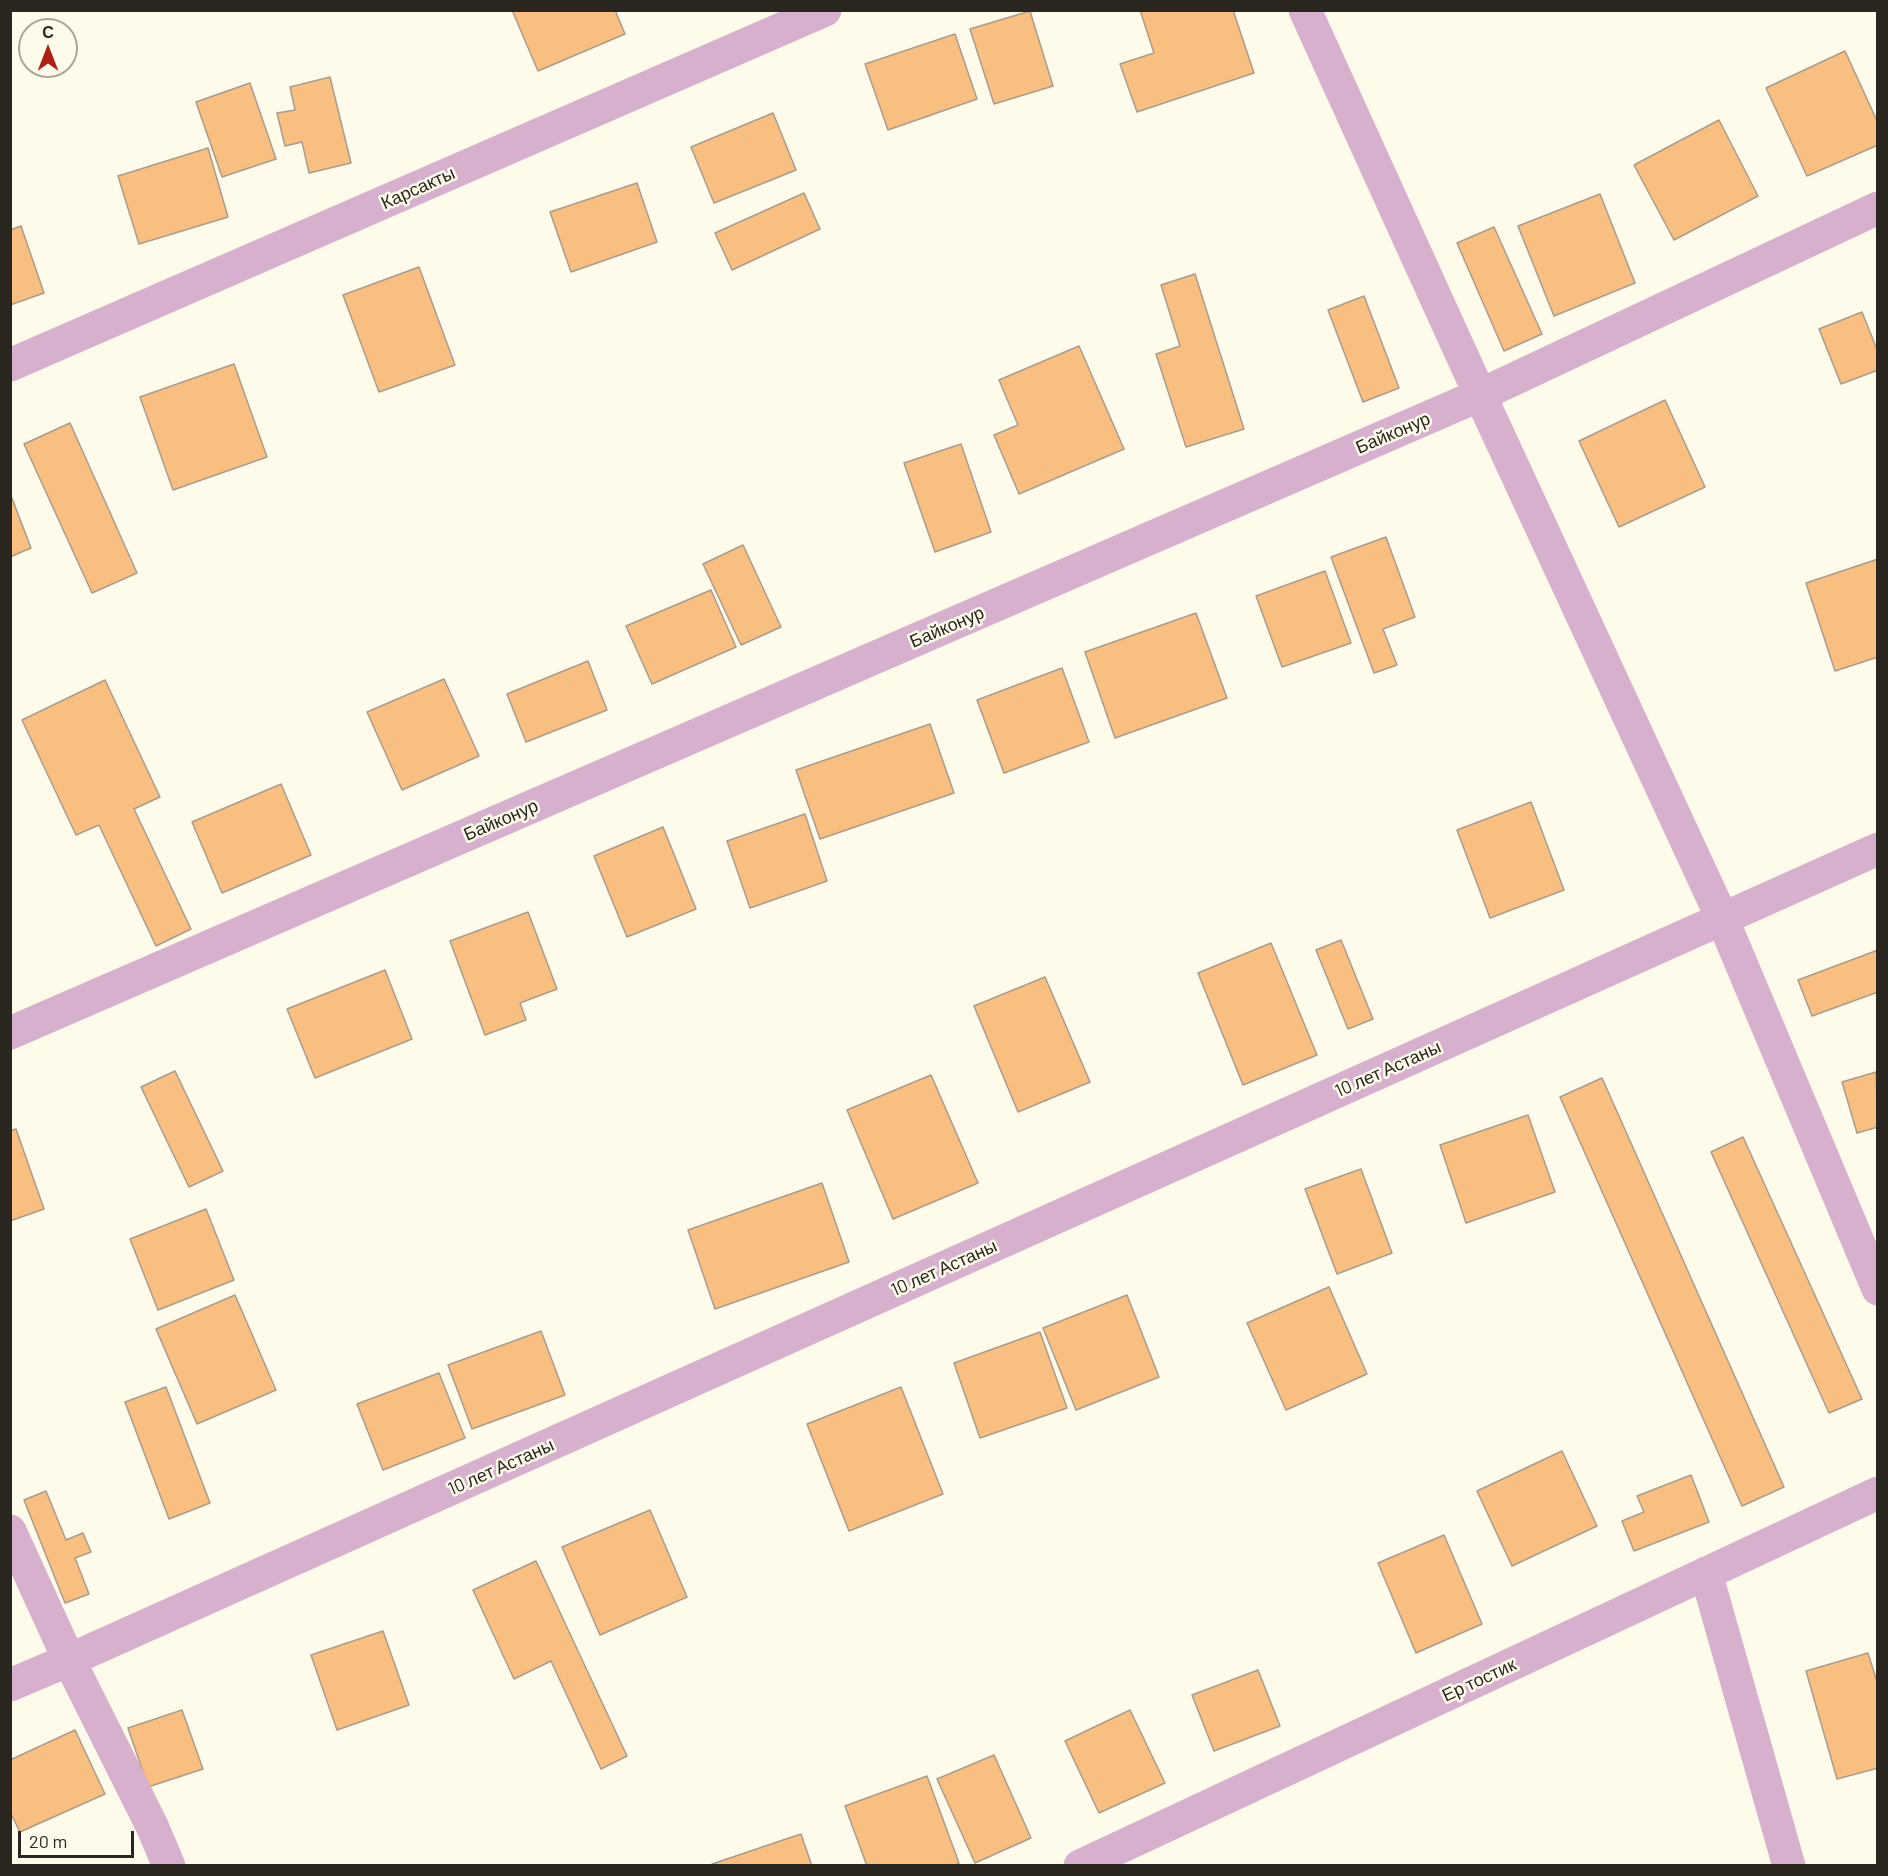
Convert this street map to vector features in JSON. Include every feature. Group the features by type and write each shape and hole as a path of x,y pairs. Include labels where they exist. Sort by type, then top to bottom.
{"street":[{"name":"Карсакты","path":"10,364 825,10"},
{"path":"1305,10 1722,918 1878,1289"},
{"name":"Байконур","path":"10,1033 1480,395 1878,208"},
{"name":"10 лет Астаны","path":"10,1685 1878,849"},
{"name":"Ер тостик","path":"1080,1866 1878,1493"},
{"path":"10,1531 69,1660 152,1826 169,1866"},
{"path":"1706,1573 1789,1866"}],"building":[{"path":"512,10 615,10 625,34 538,71"},
{"path":"1140,10 1233,10 1254,73 1137,112 1120,64 1154,53"},
{"path":"1030,11 1053,86 994,104 970,29"},
{"path":"955,34 977,99 888,130 865,64"},
{"path":"1845,51 1878,123 1878,145 1807,176 1766,88"},
{"path":"330,77 351,163 309,173 302,142 285,146 277,113 295,110 290,87"},
{"path":"250,83 276,159 222,177 196,102"},
{"path":"773,113 796,170 714,203 691,147"},
{"path":"1719,120 1758,196 1674,240 1634,165"},
{"path":"208,148 228,217 139,244 118,176"},
{"path":"637,183 657,242 571,272 550,212"},
{"path":"804,193 820,229 732,270 715,233"},
{"path":"1600,194 1635,283 1554,316 1518,226"},
{"path":"21,226 44,293 10,305 10,230"},
{"path":"1494,227 1542,334 1504,351 1457,243"},
{"path":"419,267 455,365 379,392 343,295"},
{"path":"1195,274 1244,429 1186,447 1156,354 1180,346 1161,285"},
{"path":"1364,296 1399,388 1363,402 1328,310"},
{"path":"1862,312 1878,352 1878,370 1841,384 1819,329"},
{"path":"1079,346 1124,449 1019,494 994,435 1018,425 999,380"},
{"path":"234,364 267,457 173,490 140,397"},
{"path":"1665,400 1705,487 1619,527 1579,441"},
{"path":"70,423 137,573 92,593 24,444"},
{"path":"961,444 991,532 935,552 904,463"},
{"path":"10,493 31,548 10,557"},
{"path":"1386,537 1415,617 1383,629 1397,665 1374,673 1331,557"},
{"path":"743,545 781,627 741,645 703,564"},
{"path":"1878,559 1878,657 1835,671 1806,583"},
{"path":"1325,571 1351,643 1282,667 1256,596"},
{"path":"711,590 736,647 652,684 626,626"},
{"path":"1196,613 1227,698 1115,738 1085,652"},
{"path":"588,661 607,710 526,742 507,694"},
{"path":"1062,668 1089,742 1004,773 977,700"},
{"path":"444,679 479,756 402,790 367,712"},
{"path":"105,680 160,797 134,809 191,929 156,946 99,825 76,835 22,720"},
{"path":"930,724 954,793 820,839 796,770"},
{"path":"281,784 311,855 222,893 192,822"},
{"path":"1531,802 1564,890 1490,918 1457,830"},
{"path":"805,814 827,881 750,908 727,841"},
{"path":"663,827 696,909 627,937 594,856"},
{"path":"528,912 557,989 520,1003 526,1020 485,1035 450,941"},
{"path":"1341,940 1373,1019 1348,1029 1316,950"},
{"path":"1271,943 1317,1055 1243,1085 1198,973"},
{"path":"1878,950 1878,992 1812,1016 1798,980"},
{"path":"385,970 412,1039 315,1078 287,1009"},
{"path":"1045,977 1090,1082 1018,1112 974,1006"},
{"path":"175,1071 223,1171 189,1187 141,1087"},
{"path":"1876,1072 1878,1127 1857,1133 1842,1082"},
{"path":"931,1075 978,1183 893,1219 847,1110"},
{"path":"1602,1078 1784,1487 1742,1506 1560,1097"},
{"path":"1528,1115 1555,1192 1466,1223 1440,1145"},
{"path":"16,1129 44,1209 10,1221 10,1131"},
{"path":"1743,1137 1862,1399 1829,1413 1711,1152"},
{"path":"1361,1169 1392,1253 1337,1274 1305,1189"},
{"path":"822,1183 849,1262 715,1309 688,1230"},
{"path":"206,1209 234,1280 158,1310 130,1239"},
{"path":"1329,1287 1367,1374 1286,1410 1247,1323"},
{"path":"235,1295 276,1390 197,1424 156,1329"},
{"path":"1127,1295 1159,1377 1076,1410 1043,1328"},
{"path":"541,1331 565,1395 472,1429 448,1365"},
{"path":"1040,1332 1067,1408 980,1438 954,1363"},
{"path":"439,1373 465,1438 383,1470 357,1404"},
{"path":"166,1387 210,1503 169,1519 125,1402"},
{"path":"901,1387 943,1494 849,1531 807,1424"},
{"path":"1562,1451 1597,1526 1512,1566 1477,1491"},
{"path":"1691,1475 1709,1522 1634,1551 1622,1521 1644,1512 1637,1496"},
{"path":"46,1491 66,1540 83,1533 91,1552 75,1558 89,1594 65,1603 24,1500"},
{"path":"650,1510 687,1597 600,1635 562,1547"},
{"path":"1444,1535 1482,1624 1416,1653 1378,1563"},
{"path":"536,1561 627,1756 601,1769 551,1661 514,1679 473,1590"},
{"path":"383,1631 409,1705 337,1730 311,1655"},
{"path":"1868,1653 1878,1685 1878,1768 1837,1779 1806,1671"},
{"path":"1258,1670 1280,1726 1214,1751 1192,1695"},
{"path":"182,1710 203,1769 148,1787 128,1728"},
{"path":"1130,1710 1165,1783 1099,1813 1065,1741"},
{"path":"75,1730 105,1794 20,1832 10,1812 10,1760"},
{"path":"994,1755 1031,1838 975,1863 937,1779"},
{"path":"927,1776 959,1863 953,1866 867,1866 845,1806"},
{"path":"801,1834 812,1866 712,1866 712,1864"}]}
